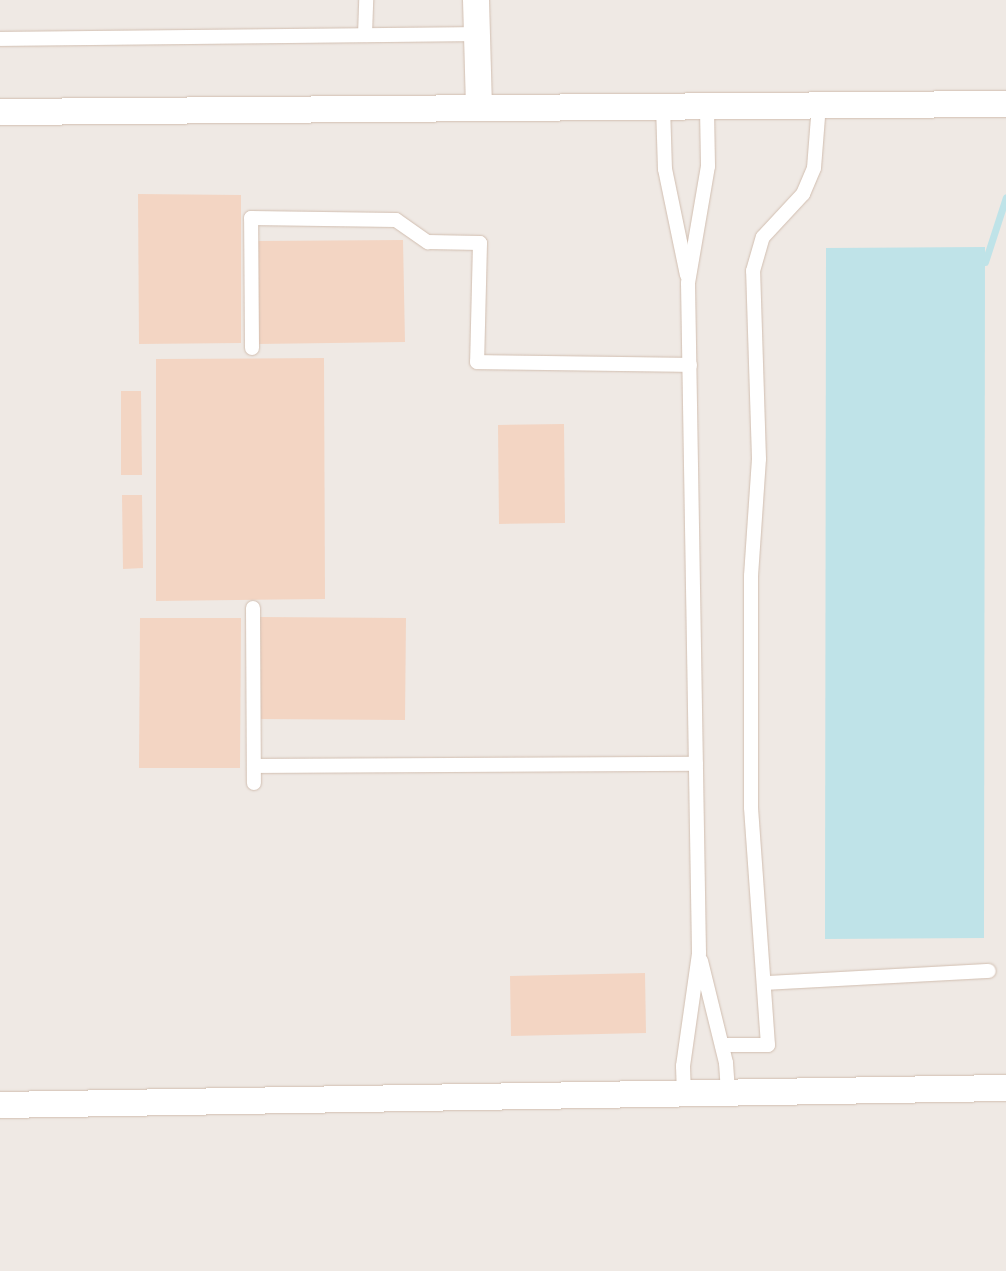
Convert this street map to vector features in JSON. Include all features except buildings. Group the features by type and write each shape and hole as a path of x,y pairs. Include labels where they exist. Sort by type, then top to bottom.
{"street":[{"path":"476,0 478,108"},
{"path":"0,112 1006,104"},
{"path":"0,1105 684,1095 1006,1088"}],"lane":[{"path":"365,35 366,0"},
{"path":"0,38 477,34"},
{"path":"722,1045 768,1045 766,983 751,807 750,576 759,459 753,271 763,237 803,194 814,168 819,105"},
{"path":"663,106 664,169 688,283 690,365 699,953 683,1066 684,1095"},
{"path":"688,283 708,166 707,106"},
{"path":"252,348 251,218 396,220 428,242 480,243 477,362 690,365"},
{"path":"253,608 254,783"},
{"path":"254,766 696,764"},
{"path":"699,953 722,1045 728,1094"},
{"path":"766,983 989,971"}],"shaded area":[{"path":"0,0 1006,0 1006,1271 0,1271"}],"water":[{"path":"985,247 984,938 825,939 826,248"}],"waterway":[{"path":"985,262 1006,197"}]}
